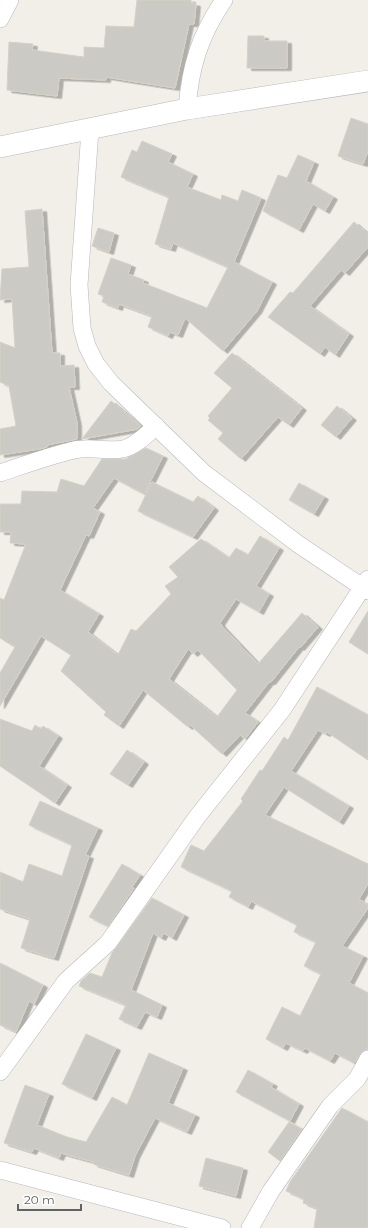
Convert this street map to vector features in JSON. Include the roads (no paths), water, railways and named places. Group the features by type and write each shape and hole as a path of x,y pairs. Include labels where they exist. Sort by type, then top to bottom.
{"street":[{"path":"0,19 10,0"},
{"path":"186,109 188,82 197,49 211,19 224,0"},
{"path":"0,147 90,130 186,109 368,81"},
{"path":"0,1072 66,981 108,942 197,818 282,710 366,586 298,544 204,472 111,383 96,364 87,346 82,328 79,285 90,130"},
{"path":"0,473 74,450 92,448 110,450 125,448 139,441 156,426"},
{"path":"250,1228 271,1191 330,1106 357,1079 368,1059"},
{"path":"0,1170 222,1228"}]}
